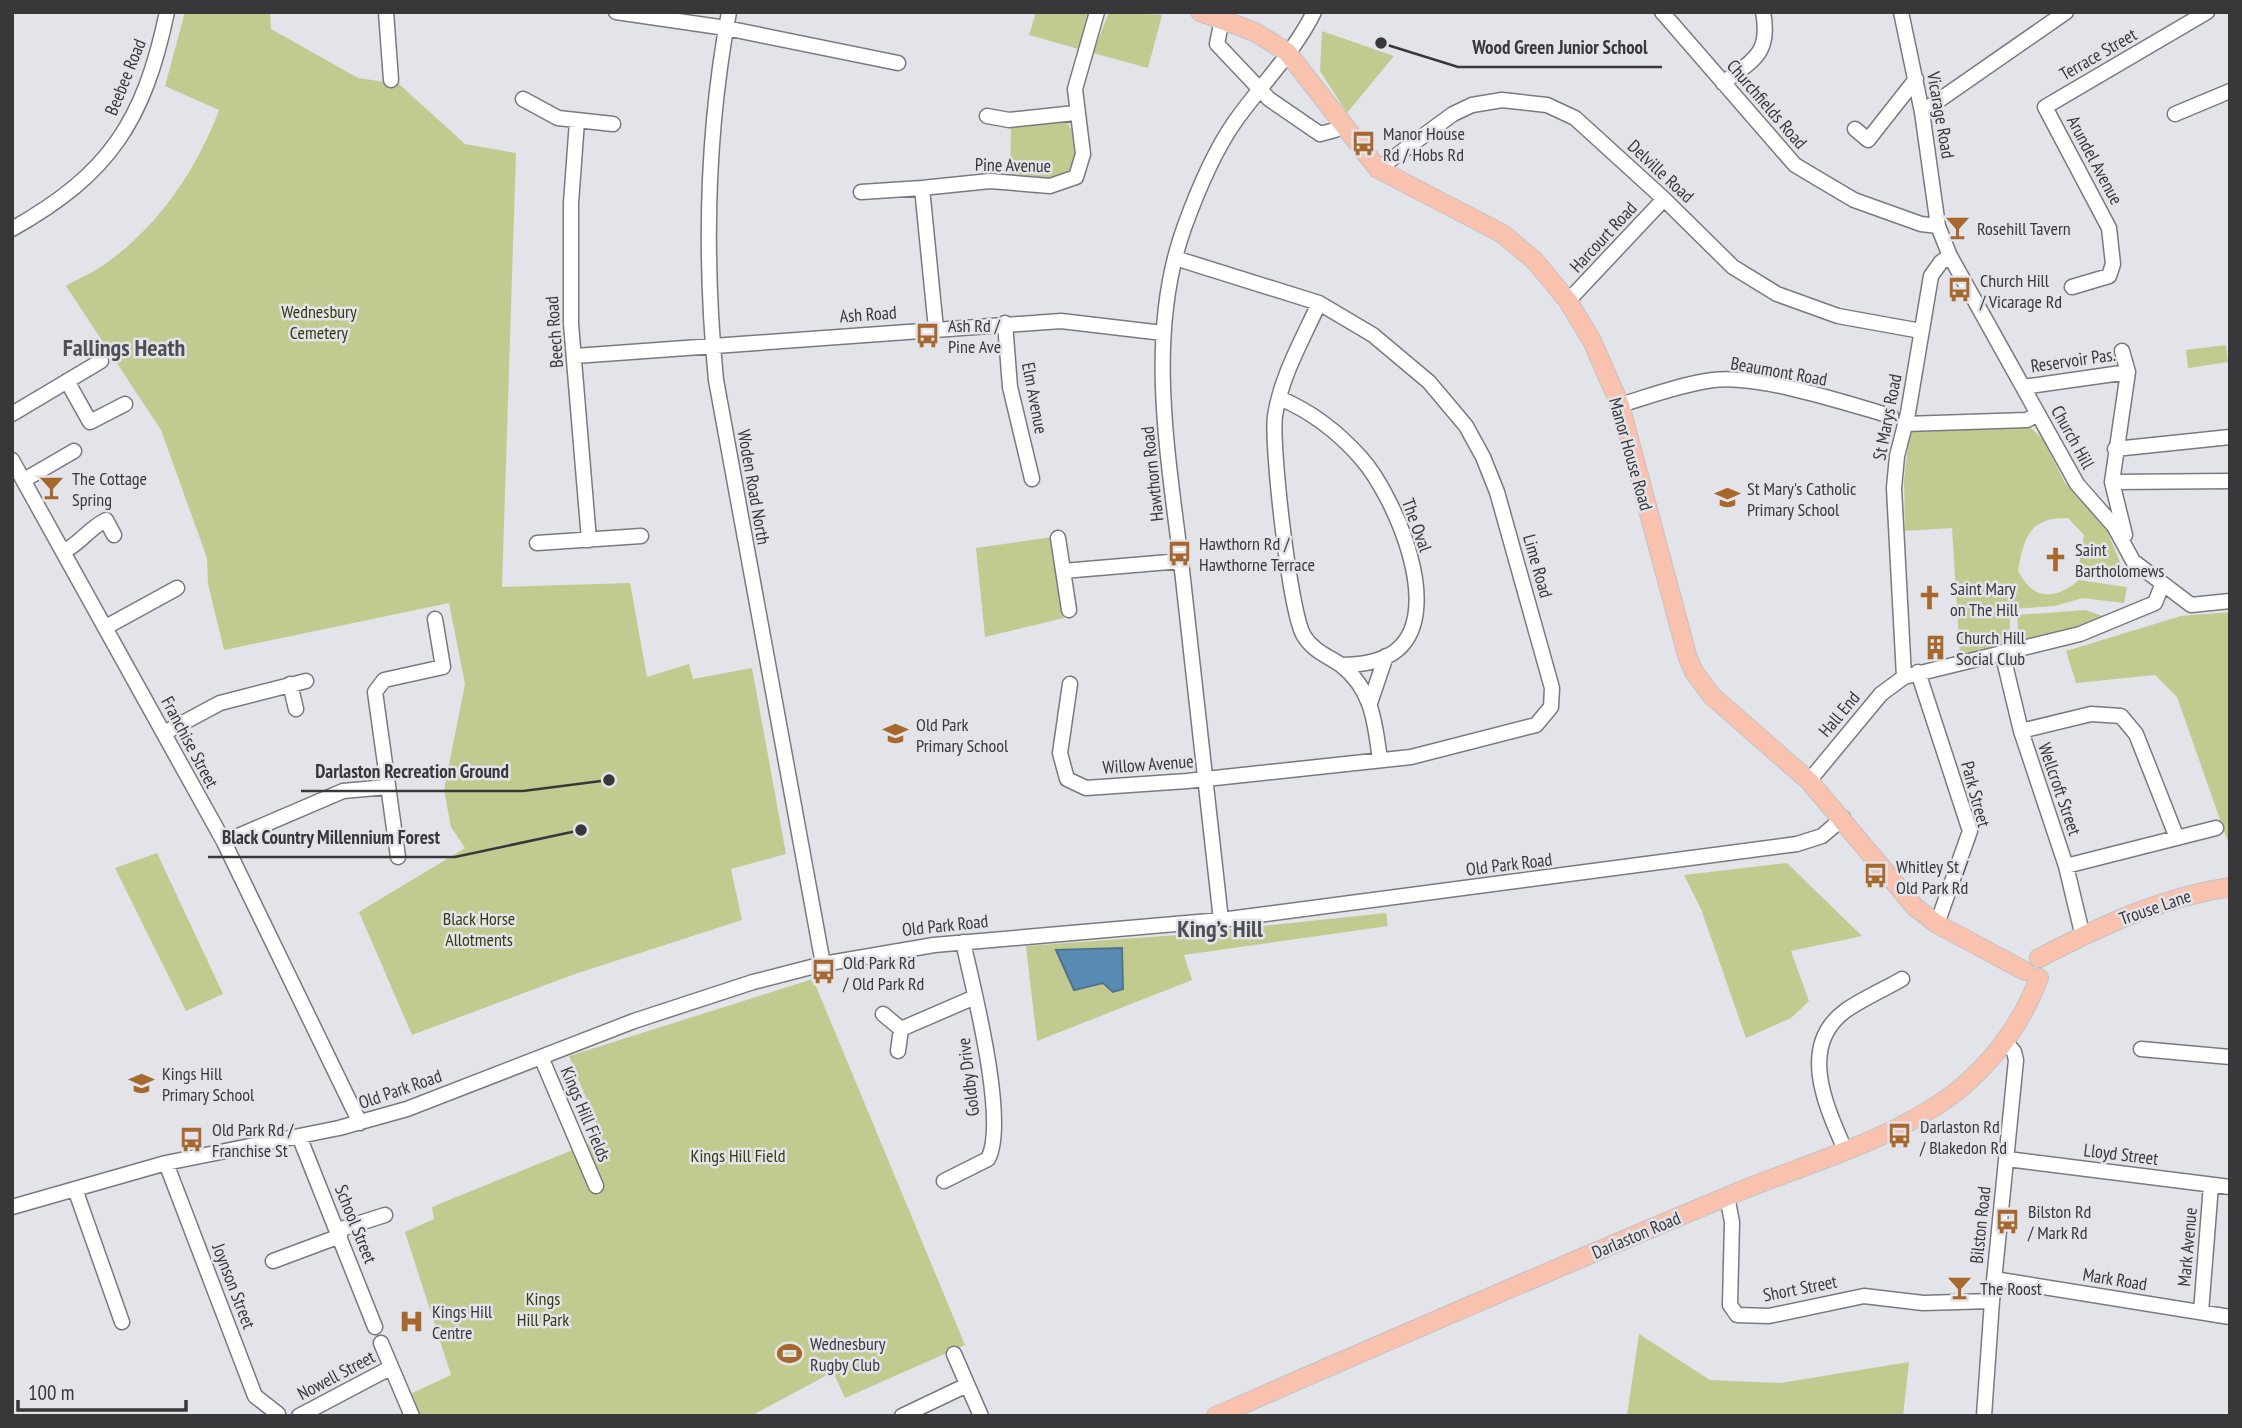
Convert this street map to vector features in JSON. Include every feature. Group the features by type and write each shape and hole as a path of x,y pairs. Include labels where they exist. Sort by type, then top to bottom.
{"main road":[{"path":"1200,12 1255,32 1287,52"},
{"name":"Manor House Road","path":"1287,52 1378,169 1503,234 1535,261 1568,301 1592,341 1620,405 1671,600 1694,672 1719,703 1809,781 1843,818 1888,877 1915,907 1937,924 1995,953 2035,969"},
{"name":"Trouse Lane","path":"2083,937 2132,911 2198,892 2230,887"},
{"name":"Darlaston Road","path":"1216,1416 1727,1196 1845,1150 1912,1119 1950,1096 1982,1070 2028,1006 2035,969 2083,937"}],"street":[{"name":"Beebee Road","path":"12,229 78,187 104,160 130,122 144,93 157,60 167,12"},
{"path":"386,12 391,80"},
{"path":"616,12 726,28 898,62"},
{"name":"Woden Road North","path":"729,12 709,175 708,290 713,346 737,506 823,964"},
{"name":"Pine Avenue","path":"861,192 990,181 1050,186 1067,183 1076,177 1082,163 1075,113 1075,89 1097,12"},
{"name":"Hawthorn Road","path":"1221,920 1164,399 1163,333 1175,258 1195,197 1232,126 1314,12"},
{"name":"Churchfields Road","path":"1662,12 1785,157 1810,176 1881,210 1921,224 1938,226"},
{"path":"1723,83 1762,51 1767,36 1763,12"},
{"name":"Vicarage Road","path":"1901,12 1922,112 1938,226"},
{"path":"1922,112 2066,12"},
{"name":"Terrace Street","path":"2045,107 2207,12"},
{"path":"1222,19 1217,44 1269,99 1320,135 1335,131 1342,124"},
{"path":"1855,130 1868,140 1916,79"},
{"path":"2175,114 2225,92"},
{"path":"523,99 558,118 613,124"},
{"name":"Delville Road","path":"1378,169 1411,143 1465,108 1483,102 1520,100 1560,109 1575,118 1664,199 1733,267 1777,294 1838,316 1922,331"},
{"name":"Arundel Avenue","path":"2045,107 2109,228 2113,264 2109,276 2072,287"},
{"path":"987,116 1009,120 1075,113"},
{"name":"Beech Road","path":"577,121 571,203 571,324 589,540"},
{"path":"922,188 936,329"},
{"name":"Harcourt Road","path":"1568,301 1664,199"},
{"name":"Church Hill","path":"1938,226 1950,256 2022,387 2085,494 2114,526 2132,560 2190,605 2230,601"},
{"name":"St Marys Road","path":"1911,675 1895,488 1897,456 1931,276 1941,262 1950,256"},
{"name":"Lime Road","path":"1175,258 1319,303 1391,348 1429,382 1466,426 1497,492 1552,688 1551,707 1536,725 1444,750 1380,760 1205,779"},
{"path":"1319,303 1289,367 1279,398 1275,450 1295,610 1307,641 1341,666 1362,687 1370,703 1380,760"},
{"name":"Ash Road","path":"575,356 1005,323 1075,321 1163,333"},
{"name":"Elm Avenue","path":"1005,323 1010,387 1032,479"},
{"path":"2122,351 2128,372 2112,482 2132,560"},
{"path":"12,414 101,361"},
{"name":"Reservoir Pas.","path":"2022,387 2128,372"},
{"name":"Beaumont Road","path":"1620,405 1713,380 1731,380 1802,391 1891,416"},
{"path":"67,381 90,422 125,404"},
{"name":"The Oval","path":"1279,398 1317,418 1361,458 1386,496 1402,532 1417,603 1407,636 1386,656"},
{"path":"1905,424 2026,420 2038,414"},
{"path":"2115,449 2230,437"},
{"path":"24,480 74,451"},
{"name":"Franchise Street","path":"12,460 224,842 360,1123"},
{"path":"2112,482 2230,481"},
{"path":"2085,494 2099,497 2105,495 2112,482"},
{"path":"63,552 82,543 92,527 106,520 114,535"},
{"path":"537,543 640,536"},
{"path":"1058,538 1069,611"},
{"path":"1063,571 1181,561"},
{"path":"1911,675 2080,634 2155,603 2162,585"},
{"path":"106,627 177,588"},
{"path":"398,857 375,692 384,680 443,667 435,618"},
{"name":"Wellcroft Street","path":"2002,652 2021,731 2066,866 2077,922 2083,937"},
{"path":"1341,666 1367,663 1386,656"},
{"path":"1370,703 1386,656"},
{"name":"Hall End","path":"1809,781 1881,694 1911,675"},
{"name":"Park Street","path":"1911,675 1970,831 1937,924"},
{"path":"164,733 220,703 306,681"},
{"path":"290,684 296,709"},
{"name":"Willow Avenue","path":"1070,684 1060,753 1067,779 1086,788 1205,779"},
{"path":"2021,731 2091,714 2121,716 2136,734 2177,838"},
{"path":"224,842 343,791 387,787"},
{"name":"Old Park Road","path":"12,1207 166,1163 360,1123 407,1110 698,999 823,964 896,950 1221,920 1797,845 1822,836 1843,818"},
{"path":"2066,866 2216,828"},
{"name":"Goldby Drive","path":"944,1181 988,1159 995,1140 987,1052 963,942"},
{"path":"1845,1150 1818,1082 1820,1053 1828,1028 1844,1012 1902,979"},
{"path":"901,1029 975,997"},
{"path":"883,1014 901,1029"},
{"path":"898,1051 901,1029"},
{"name":"Bilston Road","path":"1984,1416 1992,1301 2016,1060 2005,1041"},
{"path":"2141,1049 2230,1057"},
{"name":"Kings Hill Fields","path":"541,1057 596,1186"},
{"name":"School Street","path":"299,1136 375,1327"},
{"name":"Lloyd Street","path":"2007,1159 2230,1187"},
{"name":"Joynson Street","path":"166,1163 255,1396 278,1414"},
{"name":"Mark Avenue","path":"2200,1312 2211,1185"},
{"path":"75,1189 122,1322"},
{"name":"Short Street","path":"1727,1196 1732,1222 1730,1305 1737,1315 1769,1316 1864,1296 1923,1303 1992,1301"},
{"path":"273,1261 385,1215"},
{"name":"Mark Road","path":"1994,1279 2230,1317"},
{"path":"381,1343 412,1416"},
{"path":"954,1354 981,1416"},
{"name":"Nowell Street","path":"299,1416 390,1368"},
{"path":"902,1416 967,1385"}],"green space":[{"name":"Wednesbury Cemetery","path":"185,12 270,12 271,29 358,78 399,84 465,144 516,153 502,587 630,583 647,677 689,664 693,679 752,668 786,854 731,869 742,920 575,974 412,1035 359,912 465,848 451,827 444,790 465,684 449,603 224,650 208,584 207,558 161,430 66,286 103,266 144,231 175,194 210,132 219,110 165,86"},
{"path":"1036,12 1092,12 1082,50 1029,35"},
{"path":"1109,12 1162,15 1148,68 1093,53"},
{"path":"1322,31 1394,56 1347,113 1320,71"},
{"path":"1067,122 1077,154 1072,169 1051,179 1010,176 1011,128 1015,123"},
{"path":"2226,345 2228,362 2188,368 2186,350"},
{"path":"2031,428 2042,438 2064,481 2106,528 2122,567 2121,579 2078,571 2084,535 2068,518 2045,521 2031,531 2023,548 2018,570 2030,587 2045,594 2062,591 2079,580 2127,587 2124,603 2082,598 2055,606 2010,609 2010,643 1960,657 1952,528 1905,531 1904,479 1910,430"},
{"path":"1052,537 1064,618 985,637 976,548"},
{"path":"2085,610 2106,617 2081,627 2019,641 2017,615"},
{"path":"2230,612 2230,848 2177,697 2155,675 2076,683 2066,651 2181,616"},
{"path":"157,853 223,994 186,1011 115,868"},
{"path":"1787,863 1862,936 1791,951 1809,1001 1791,1018 1746,1038 1701,909 1684,875"},
{"path":"1386,913 1388,926 1184,955 1192,980 1037,1041 1026,946 1178,935"},
{"name":"Kings Hill Field","path":"813,979 965,1345 845,1398 833,1372 751,1416 421,1416 410,1394 451,1375 405,1232 434,1219 432,1207 602,1138 569,1056"},
{"path":"1639,1334 1710,1380 1780,1383 1909,1362 1903,1416 1627,1416"}],"water":[{"path":"1122,948 1123,989 1113,992 1103,983 1074,990 1056,950"}],"place":[{"name":"Wood Green Junior School","path":"1381,43"},
{"name":"Manor House Rd / Hobs Rd","path":"1363,143"},
{"name":"Rosehill Tavern","path":"1957,228"},
{"name":"Church Hill / Vicarage Rd","path":"1960,290"},
{"name":"Ash Rd / Pine Ave","path":"928,335"},
{"name":"The Cottage Spring","path":"52,488"},
{"name":"St Mary's Catholic Primary School","path":"1727,498"},
{"name":"Hawthorn Rd / Hawthorne Terrace","path":"1179,553"},
{"name":"Saint Bartholomews","path":"2055,559"},
{"name":"Saint Mary on The Hill","path":"1930,598"},
{"name":"Church Hill Social Club","path":"1936,647"},
{"name":"Old Park Primary School","path":"896,734"},
{"name":"Darlaston Recreation Ground","path":"609,780"},
{"name":"Black Country Millennium Forest","path":"581,830"},
{"name":"Whitley St / Old Park Rd","path":"1876,876"},
{"name":"Old Park Rd / Old Park Rd","path":"823,972"},
{"name":"Kings Hill Primary School","path":"142,1083"},
{"name":"Darlaston Rd / Blakedon Rd","path":"1900,1136"},
{"name":"Old Park Rd / Franchise St","path":"192,1139"},
{"name":"Bilston Rd / Mark Rd","path":"2008,1221"},
{"name":"The Roost","path":"1960,1288"},
{"name":"Kings Hill Centre","path":"412,1321"},
{"name":"Wednesbury Rugby Club","path":"790,1353"}],"district":[{"name":"Fallings Heath","path":"124,347"},
{"name":"King’s Hill","path":"1220,928"}],"park label":[{"name":"Black Horse Allotments","path":"479,928"},
{"name":"Kings Hill Park","path":"543,1308"}]}
